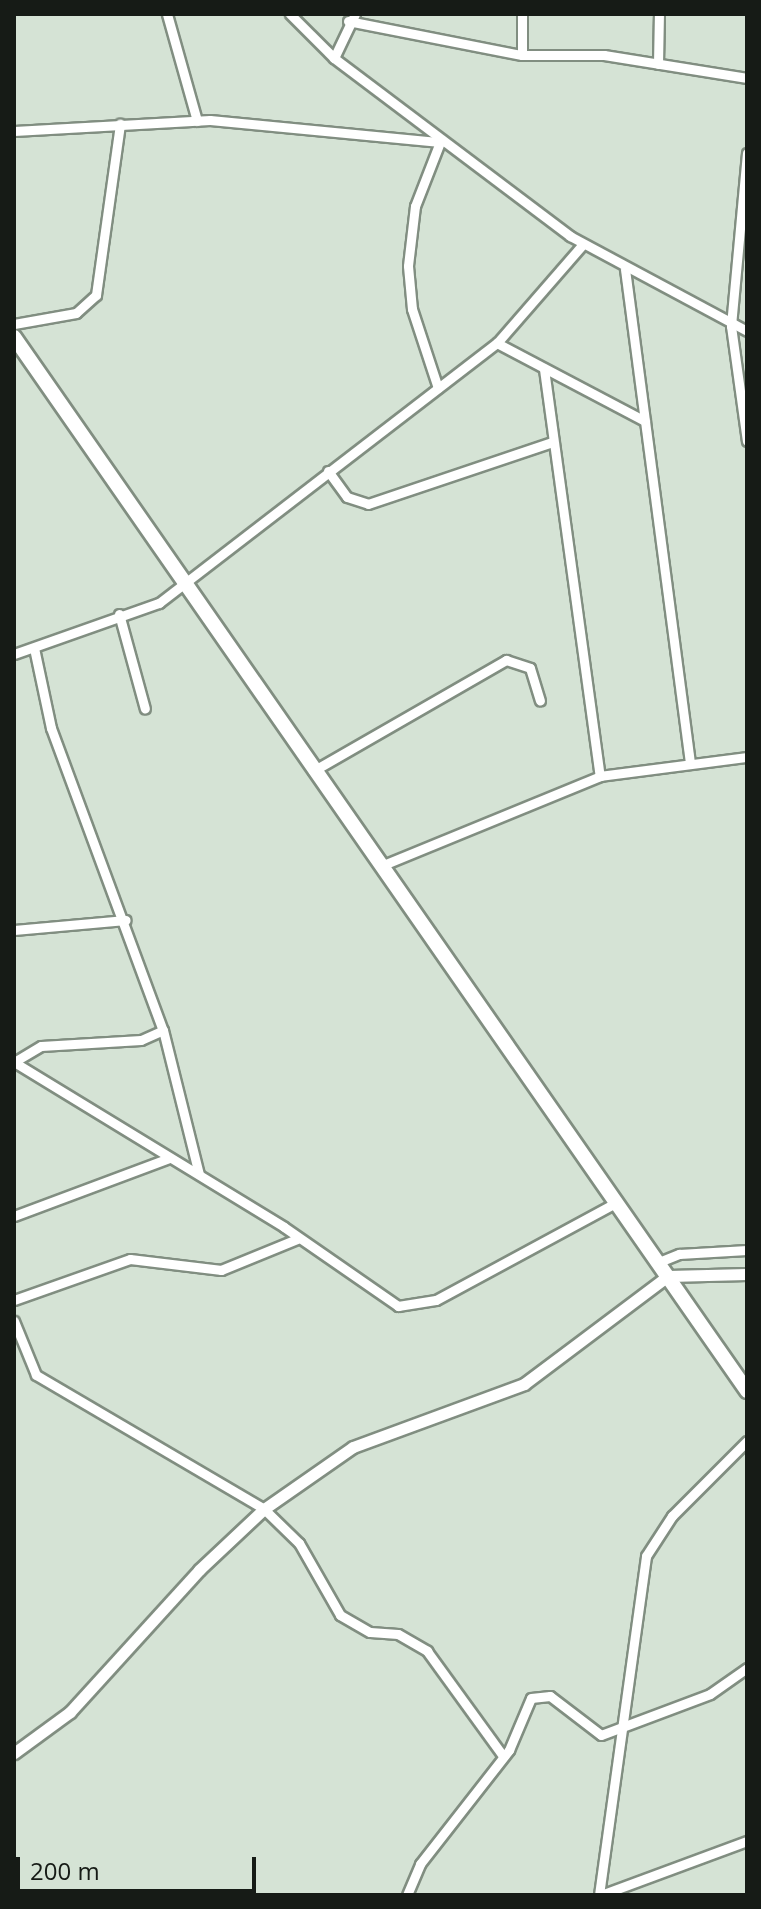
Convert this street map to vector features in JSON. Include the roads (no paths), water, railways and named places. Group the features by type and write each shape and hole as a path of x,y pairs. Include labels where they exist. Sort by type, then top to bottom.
{"main road":[{"path":"14,337 747,1391"}],"street":[{"path":"167,14 197,121"},
{"path":"290,14 334,58 440,142 583,244 731,326 747,331"},
{"path":"522,14 522,55"},
{"path":"658,64 659,14"},
{"path":"334,58 352,18 522,55 604,55 747,78"},
{"path":"14,131 197,121 440,142"},
{"path":"14,324 76,313 96,295 120,124"},
{"path":"438,388 412,309 408,266 415,206 440,142"},
{"path":"747,153 743,274 731,326 747,441"},
{"path":"14,654 119,614 159,603 497,343 583,244"},
{"path":"625,269 690,761"},
{"path":"497,343 645,421"},
{"path":"544,369 600,776"},
{"path":"328,471 347,497 368,504 552,442"},
{"path":"119,614 145,709"},
{"path":"34,648 51,728 126,920 163,1030 199,1174"},
{"path":"313,771 506,660 530,668 540,701"},
{"path":"381,866 600,776 690,761 747,757"},
{"path":"14,930 126,920"},
{"path":"163,1030 141,1040 41,1046 14,1062 199,1174 398,1306 416,1307 617,1202"},
{"path":"14,1216 169,1158"},
{"path":"14,1300 130,1259 221,1270 297,1239"},
{"path":"659,1262 679,1254 747,1250"},
{"path":"14,1753 70,1712 199,1570 264,1509 353,1447 524,1384 668,1276 747,1274"},
{"path":"14,1321 27,1363 54,1389 264,1509 299,1543 340,1615 370,1632 398,1634 427,1651 503,1756"},
{"path":"747,1441 672,1516 646,1556 600,1895 747,1841"},
{"path":"407,1895 420,1864 503,1756 538,1694 550,1696 601,1735 710,1694 747,1668"}]}
